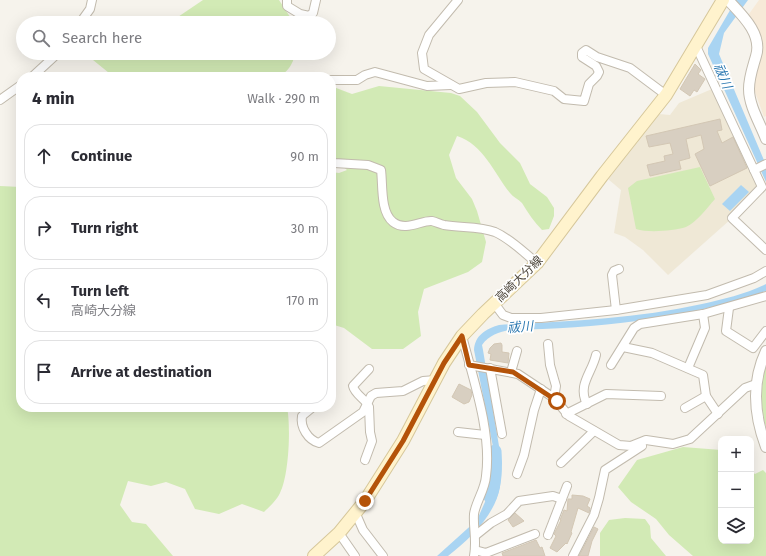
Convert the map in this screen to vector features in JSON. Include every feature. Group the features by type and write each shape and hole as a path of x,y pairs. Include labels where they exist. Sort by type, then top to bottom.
{"main road":[{"name":"高崎大分線","path":"314,556 339,533 356,514 403,441 444,363 462,336 494,303 537,263 616,158 666,95 696,46 709,21 727,1"}],"street":[{"path":"85,16 90,9 92,0"},
{"path":"286,0 287,6 291,10 309,16 313,13 316,0"},
{"path":"458,0 429,35 422,53 424,69 459,89 486,83 515,82 554,91 564,99 584,100 589,84 599,72 596,66 582,57 582,53 586,50 597,57 630,68 666,95"},
{"path":"727,1 747,21 755,35 761,55 749,80 749,91 763,122 766,139"},
{"path":"696,46 756,169 762,186 732,218 766,250"},
{"path":"37,72 50,60"},
{"path":"336,80 357,80 375,72 427,86 451,85"},
{"path":"0,100 16,89"},
{"path":"336,163 368,165 381,170 385,205 388,216 394,223 402,225 417,225 434,221 444,225 472,227 495,232 510,241 537,263"},
{"path":"756,169 766,164"},
{"path":"616,310 612,275 614,271 619,269"},
{"path":"494,303 503,315 511,318 541,318 616,310 707,295 754,278 766,271"},
{"path":"611,365 634,328 640,324 703,314 729,308 766,296"},
{"path":"729,308 726,331 753,348 766,331"},
{"path":"688,368 704,328 703,314"},
{"path":"462,336 472,365 485,435 487,474 482,495 475,511 475,553 486,553 535,534"},
{"path":"548,344 550,365 556,386 554,398"},
{"path":"623,347 652,353 703,375 706,396 718,414"},
{"path":"511,372 517,351"},
{"path":"766,351 756,384 756,413 766,447"},
{"path":"587,404 583,397 583,384 590,374 596,355"},
{"path":"472,365 511,372 554,398 566,414 622,446 630,446 646,440 663,444"},
{"path":"488,368 502,434"},
{"path":"365,460 372,441 368,404 355,392 353,386 369,369"},
{"path":"307,412 302,416 302,424 307,434 319,443 363,412 371,396 379,392 403,391 423,381 436,380"},
{"path":"571,555 594,514 605,470 641,446 677,444 690,439 745,388 756,384"},
{"path":"517,474 524,455 540,389"},
{"path":"566,414 606,394 661,396"},
{"path":"685,408 706,396"},
{"path":"561,463 594,431"},
{"path":"458,432 485,435"},
{"path":"548,535 567,486"},
{"path":"476,534 507,514 519,501 553,496 562,499"},
{"path":"356,514 363,530 382,556"},
{"path":"339,533 355,556"}],"shaded area":[{"path":"759,0 766,0 766,116 764,117 755,92 754,84 759,33 749,14"},
{"path":"712,89 759,186 728,216 731,219 668,275 643,250 625,237 614,233 621,190 608,179 659,114 670,115 679,103"}],"green space":[{"path":"203,0 279,0 289,16 179,16"},
{"path":"93,60 293,60 285,72 108,72"},
{"path":"379,86 451,93 460,96 477,112 500,143 520,163 530,184 547,197 554,208 554,216 549,229 542,230 536,224 522,203 510,193 481,152 474,145 457,136 449,155 456,178 472,199 477,211 486,242 482,262 468,272 424,289 418,312 421,336 403,349 372,349 344,328 336,326 336,173 347,170 336,161 336,88 352,94"},
{"path":"700,167 715,199 698,218 686,227 674,230 654,231 636,229 628,188 637,181"},
{"path":"0,186 16,187 16,412 288,412 289,438 283,485 279,496 264,512 242,504 219,514 195,509 185,489 166,482 151,486 128,481 120,505 132,522 146,524 173,556 0,556"},
{"path":"766,361 766,427 762,411 762,386"},
{"path":"683,447 718,450 718,544 754,544 754,473 763,470 766,473 766,556 693,556 669,535 656,519 631,502 618,487 637,460"},
{"path":"625,518 645,519 650,526 651,538 666,556 600,556 600,533 609,520"}],"water":[{"path":"736,0 748,0 724,33 719,54 766,165 766,182 708,54 708,48"},
{"path":"741,185 749,192 730,211 722,204"},
{"path":"766,284 766,291 734,301 671,316 640,321 575,327 510,330 491,336 482,345 502,464 500,465 500,487 493,507 473,534 448,556 437,556 477,520 496,477 494,452 474,350 476,340 482,333 499,325 601,319 677,309 735,296"}],"building":[{"path":"695,64 701,70 698,74 705,79 697,92 694,90 690,96 680,89"},
{"path":"720,119 722,130 717,131 722,143 733,137 747,168 710,186 695,154 704,149 701,135 686,139 690,158 679,161 681,169 650,176 647,165 665,161 664,156 673,154 670,143 649,147 646,136"},
{"path":"501,343 502,352 509,353 508,363 490,360 491,354 488,353 490,348 494,344"},
{"path":"459,384 471,390 472,395 469,402 464,404 452,397"},
{"path":"572,495 583,496 590,499 587,506 590,508 589,513 578,508 571,532 572,533 567,544 566,543 557,552 550,548 556,536 554,534 564,510 567,511 568,499 572,499"},
{"path":"515,513 524,521 513,527 508,520"},
{"path":"594,527 598,529 592,541 588,556 579,556"},
{"path":"536,540 540,548 542,547 545,556 503,556 502,553"}],"waterway":[{"name":"祓川","path":"490,497 495,474 495,451"}],"route":[{"path":"365,501 403,441 425,402 444,363 462,336 469,365 518,374 557,401"}]}
